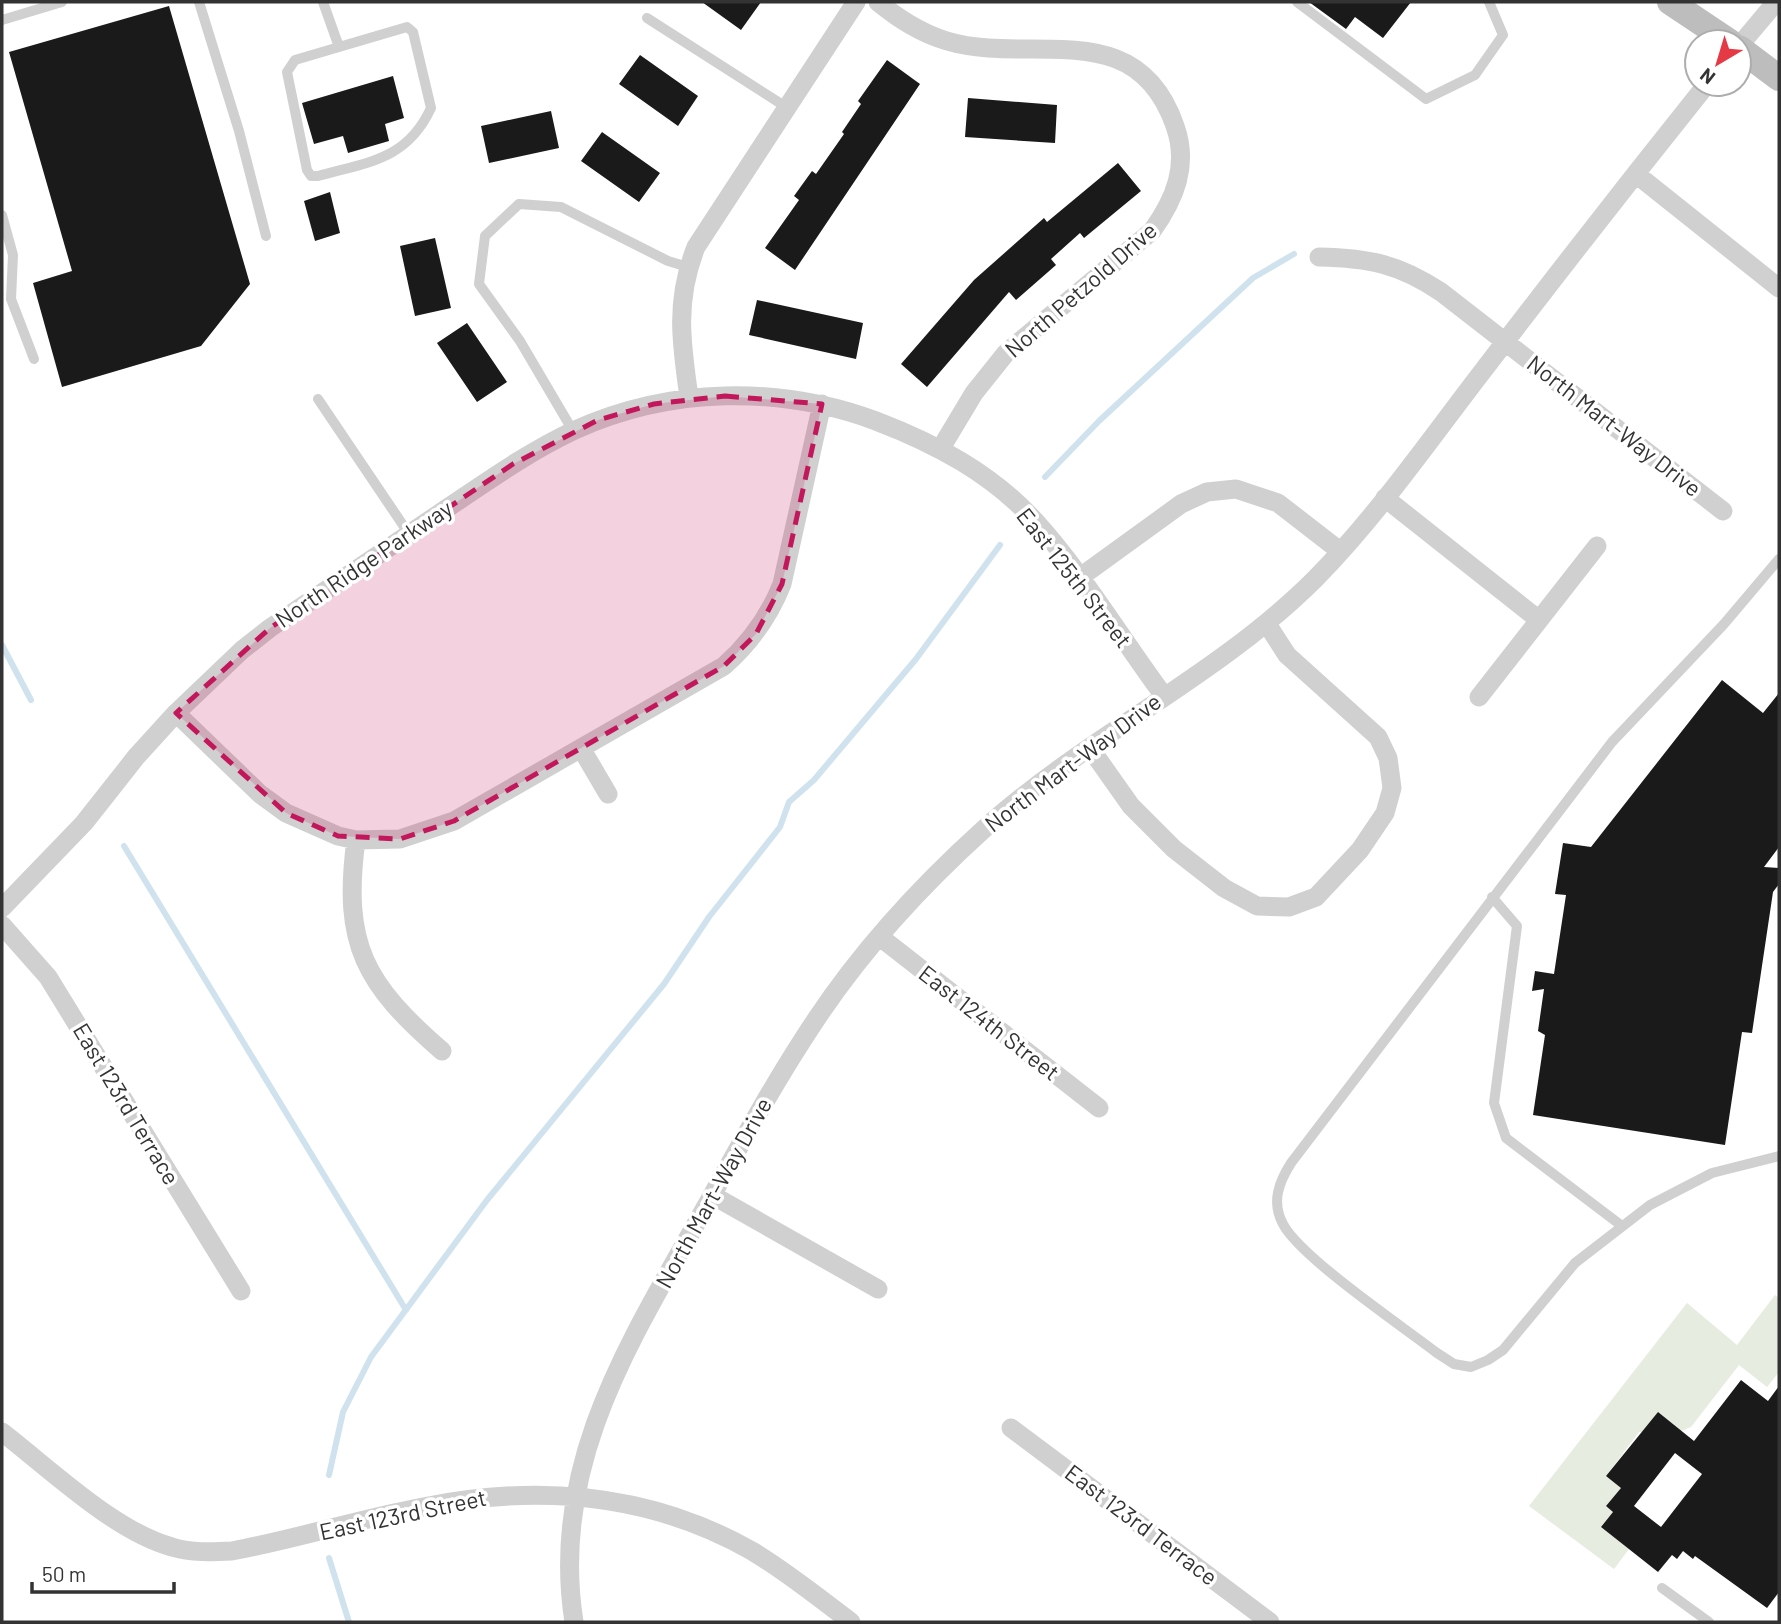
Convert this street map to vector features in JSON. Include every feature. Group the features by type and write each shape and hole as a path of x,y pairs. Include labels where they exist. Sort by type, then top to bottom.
{"main road":[{"path":"1670,2 1710,28"},
{"path":"1685,2 1715,28"},
{"path":"1753,58 1779,78"}],"street":[{"path":"688,397 680,311 688,267 696,247 856,2"},
{"name":"North Petzold Drive","path":"878,2 917,30 949,42 1070,49 1119,60 1134,69 1159,92 1169,107 1180,140 1178,184 1168,208 1152,231 1006,353 974,393 941,448"},
{"path":"1753,30 1776,2"},
{"name":"North Mart-Way Drive","path":"574,1622 569,1560 577,1496 584,1453 612,1377 778,1078 817,1017 880,937 937,873 986,827 1090,748 1267,624 1339,551 1385,498 1696,98"},
{"path":"1636,174 1779,288"},
{"name":"North Mart-Way Drive","path":"1319,257 1386,263 1415,274 1723,510"},
{"name":"North Ridge Parkway","path":"2,908 84,823 136,757 176,713 242,650 270,628 513,464 573,431 621,412 688,397 762,396 822,404"},
{"path":"176,713 260,794 286,813 316,828 356,840 400,839 433,830 724,666 756,634 782,584 822,404"},
{"name":"East 125th Street","path":"822,404 941,448 1005,493 1034,521 1079,578 1164,696"},
{"path":"1079,578 1181,504 1207,492 1236,489 1278,503 1339,551"},
{"path":"1385,498 1539,620"},
{"path":"1479,697 1597,546"},
{"path":"1090,748 1131,806 1174,849 1231,893 1257,906 1278,907 1289,907 1316,897 1360,850 1385,813 1392,788 1388,758 1378,737 1287,655 1267,624"},
{"path":"581,748 608,794"},
{"path":"356,840 351,883 352,911 366,967 381,991 403,1017 442,1051"},
{"name":"East 123rd Terrace","path":"2,925 48,977 241,1292"},
{"name":"East 124th Street","path":"880,937 1099,1108"},
{"path":"712,1195 878,1289"},
{"name":"East 123rd Terrace","path":"1011,1428 1270,1622"},
{"name":"East 123rd Street","path":"2,1432 122,1524 173,1548 202,1553 264,1545 452,1501 524,1494 610,1499 661,1512 724,1536 781,1570 851,1622"}],"lane":[{"path":"2,20 62,2"},
{"path":"199,2 239,131 266,236"},
{"path":"323,2 339,47"},
{"path":"1297,2 1426,99 1475,75 1503,35 1489,2"},
{"path":"648,18 786,107"},
{"path":"407,27 417,37 431,108 409,141 392,155 311,176 307,170 287,72 295,60 339,47 407,27"},
{"path":"573,431 564,410 520,341 479,284 485,236 519,204 561,207 668,261 688,267"},
{"path":"2,215 13,255 11,299 34,359"},
{"path":"318,398 409,534"},
{"path":"1779,559 1724,624 1612,743 1291,1163 1277,1195 1282,1223 1290,1235 1317,1260 1437,1353 1454,1364 1471,1367 1503,1350 1575,1263 1650,1205 1712,1173 1779,1156"},
{"path":"1492,897 1517,926 1494,1103 1506,1138 1622,1226"},
{"path":"1662,1588 1709,1622"}],"highlighted area":[{"path":"725,396 822,404 782,584 756,634 724,666 454,821 400,839 338,836 286,813 176,713 270,628 513,464 598,420 654,404"}],"shaded area":[{"path":"1775,1295 1779,1298 1779,1372 1767,1387 1739,1365 1691,1427 1681,1431 1639,1432 1606,1476 1621,1488 1606,1506 1613,1512 1601,1527 1629,1549 1614,1569 1529,1506 1687,1303 1737,1345"}],"building":[{"path":"702,2 761,2 741,30"},
{"path":"1309,2 1411,2 1383,38 1355,17 1346,29"},
{"path":"169,6 250,284 201,346 62,387 33,283 72,271 9,52"},
{"path":"640,55 698,96 678,126 619,84"},
{"path":"887,60 920,84 795,270 765,248 799,200 794,196 812,171 816,174 844,134 842,132 861,104 858,101"},
{"path":"393,76 404,118 385,124 389,141 348,153 343,136 314,144 302,103"},
{"path":"968,98 1057,105 1055,143 965,137"},
{"path":"551,111 559,148 489,163 481,126"},
{"path":"602,132 660,173 639,202 581,161"},
{"path":"1118,163 1141,191 1084,238 1080,233 1051,259 1056,265 1016,300 1009,292 927,387 901,364 974,280 1044,218 1047,222"},
{"path":"330,192 340,233 315,241 304,201"},
{"path":"435,238 451,308 415,316 400,246"},
{"path":"757,300 863,323 856,359 749,335"},
{"path":"467,323 507,382 477,402 437,343"},
{"path":"1722,680 1763,713 1779,693 1779,847 1764,867 1779,868 1779,884 1773,892 1752,1033 1742,1032 1725,1145 1533,1115 1545,1035 1538,1031 1544,989 1532,991 1535,971 1554,974 1566,895 1555,894 1563,843 1591,847"},
{"path":"1741,1380 1768,1401 1779,1386 1779,1592 1767,1608 1695,1556 1693,1559 1683,1551 1677,1559 1672,1555 1658,1572 1601,1527 1613,1512 1606,1506 1621,1488 1606,1476 1658,1412 1694,1441","holes":["1675,1453 1702,1474 1661,1527 1634,1506"]}],"waterway":[{"path":"1045,477 1099,421 1253,278 1294,254"},
{"path":"329,1475 343,1412 371,1357 487,1200 664,984 709,917 780,827 789,802 814,780 916,659 1000,545"},
{"path":"2,645 31,700"},
{"path":"124,846 406,1310"},
{"path":"329,1558 349,1622"}]}
